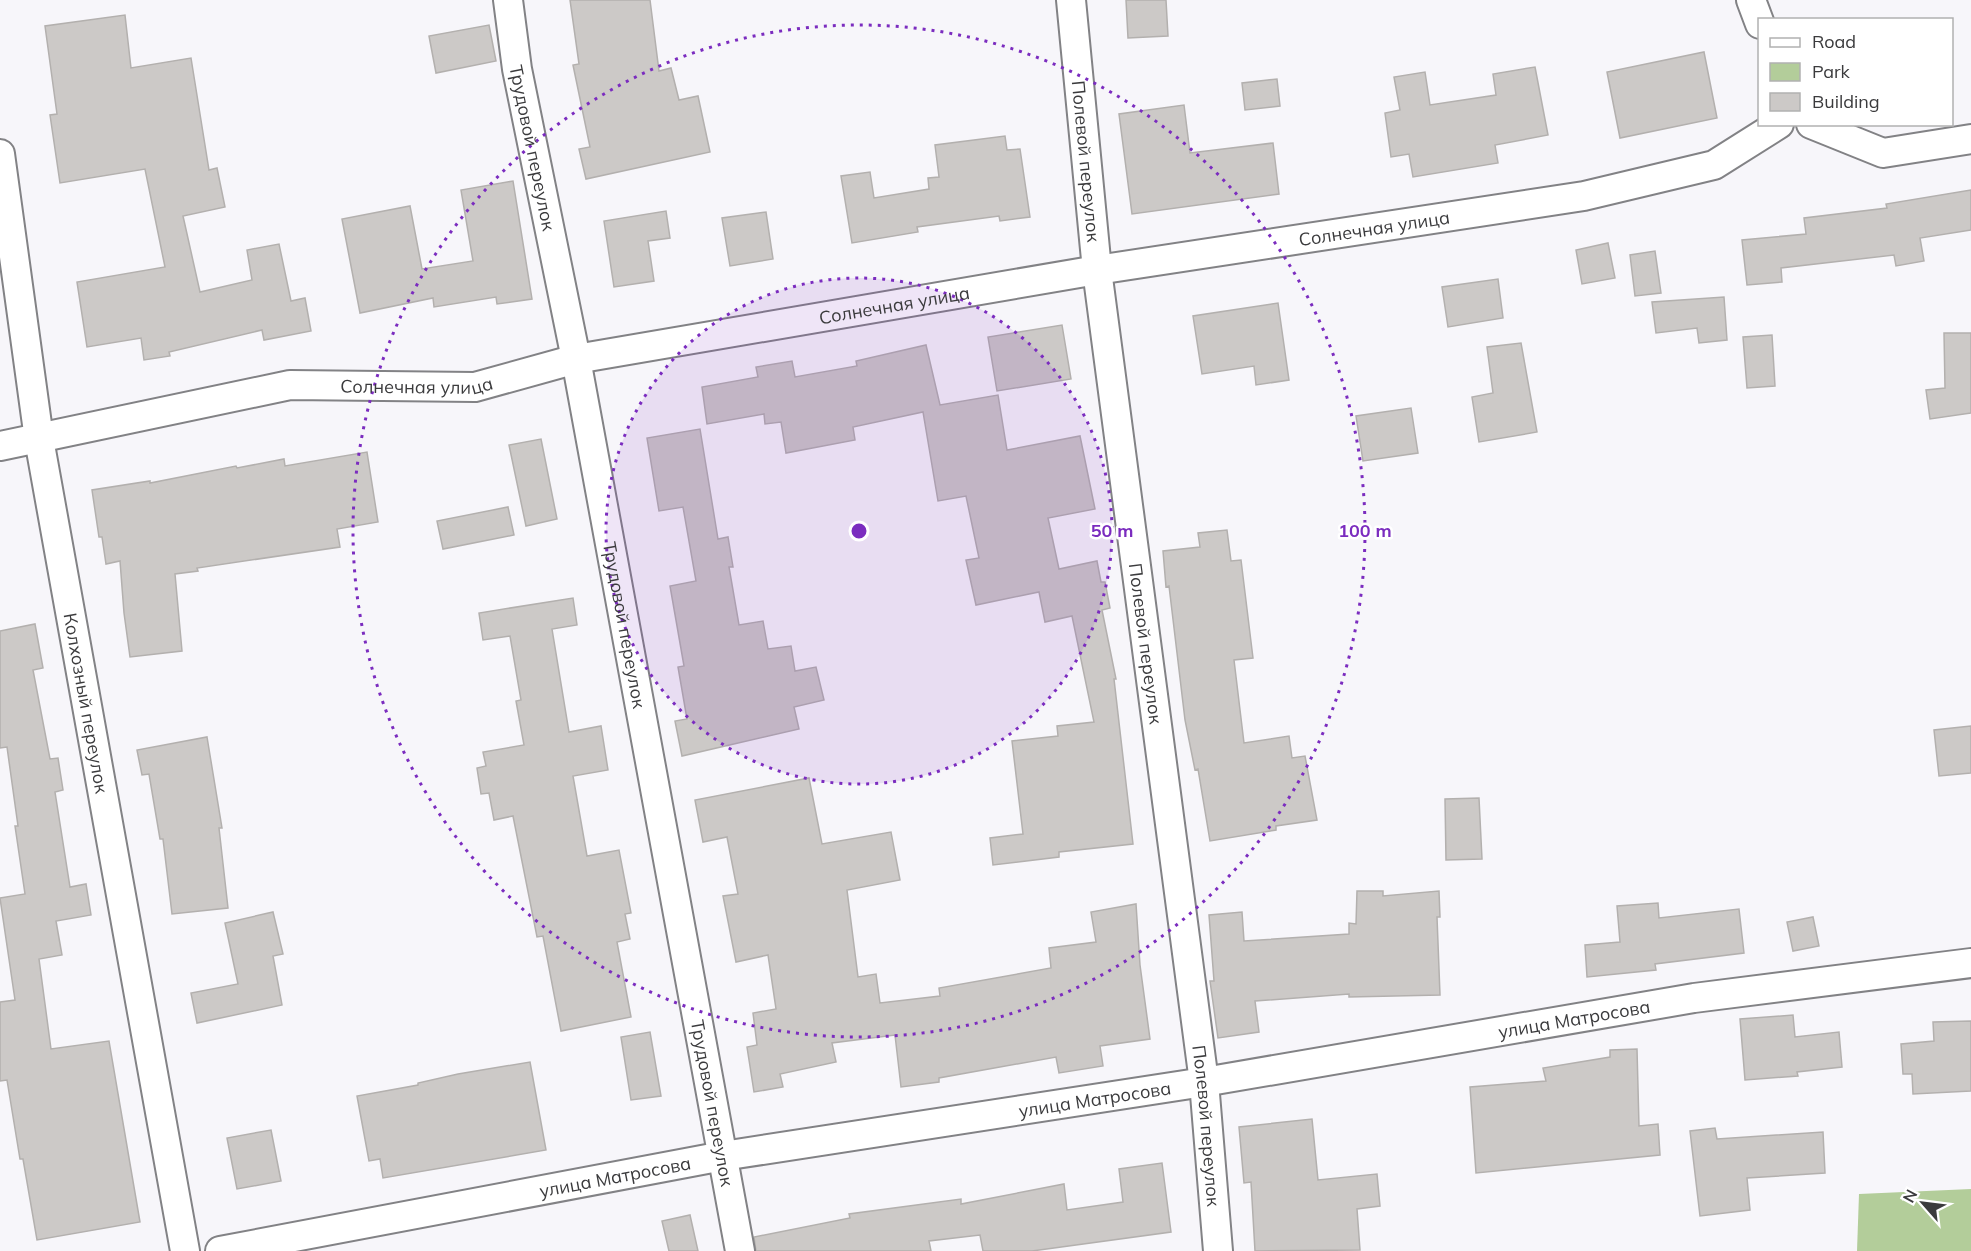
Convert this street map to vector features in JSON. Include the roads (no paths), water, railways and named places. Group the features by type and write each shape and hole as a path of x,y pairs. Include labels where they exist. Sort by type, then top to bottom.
{"street":[{"name":"Трудовой переулок","path":"508,0 517,69 576,358 740,1251"},
{"name":"Полевой переулок","path":"1071,0 1097,270 1204,1082 1218,1251"},
{"path":"1751,0 1758,19"},
{"name":"Солнечная улица","path":"0,446 290,385 475,387 576,358 1097,270 1584,196 1714,165 1776,126"},
{"path":"1816,126 1883,153 1971,139"},
{"name":"Колхозный переулок","path":"0,154 39,439 184,1251"},
{"name":"улица Матросова","path":"220,1251 723,1156 1204,1082 1694,998 1971,963"}]}
